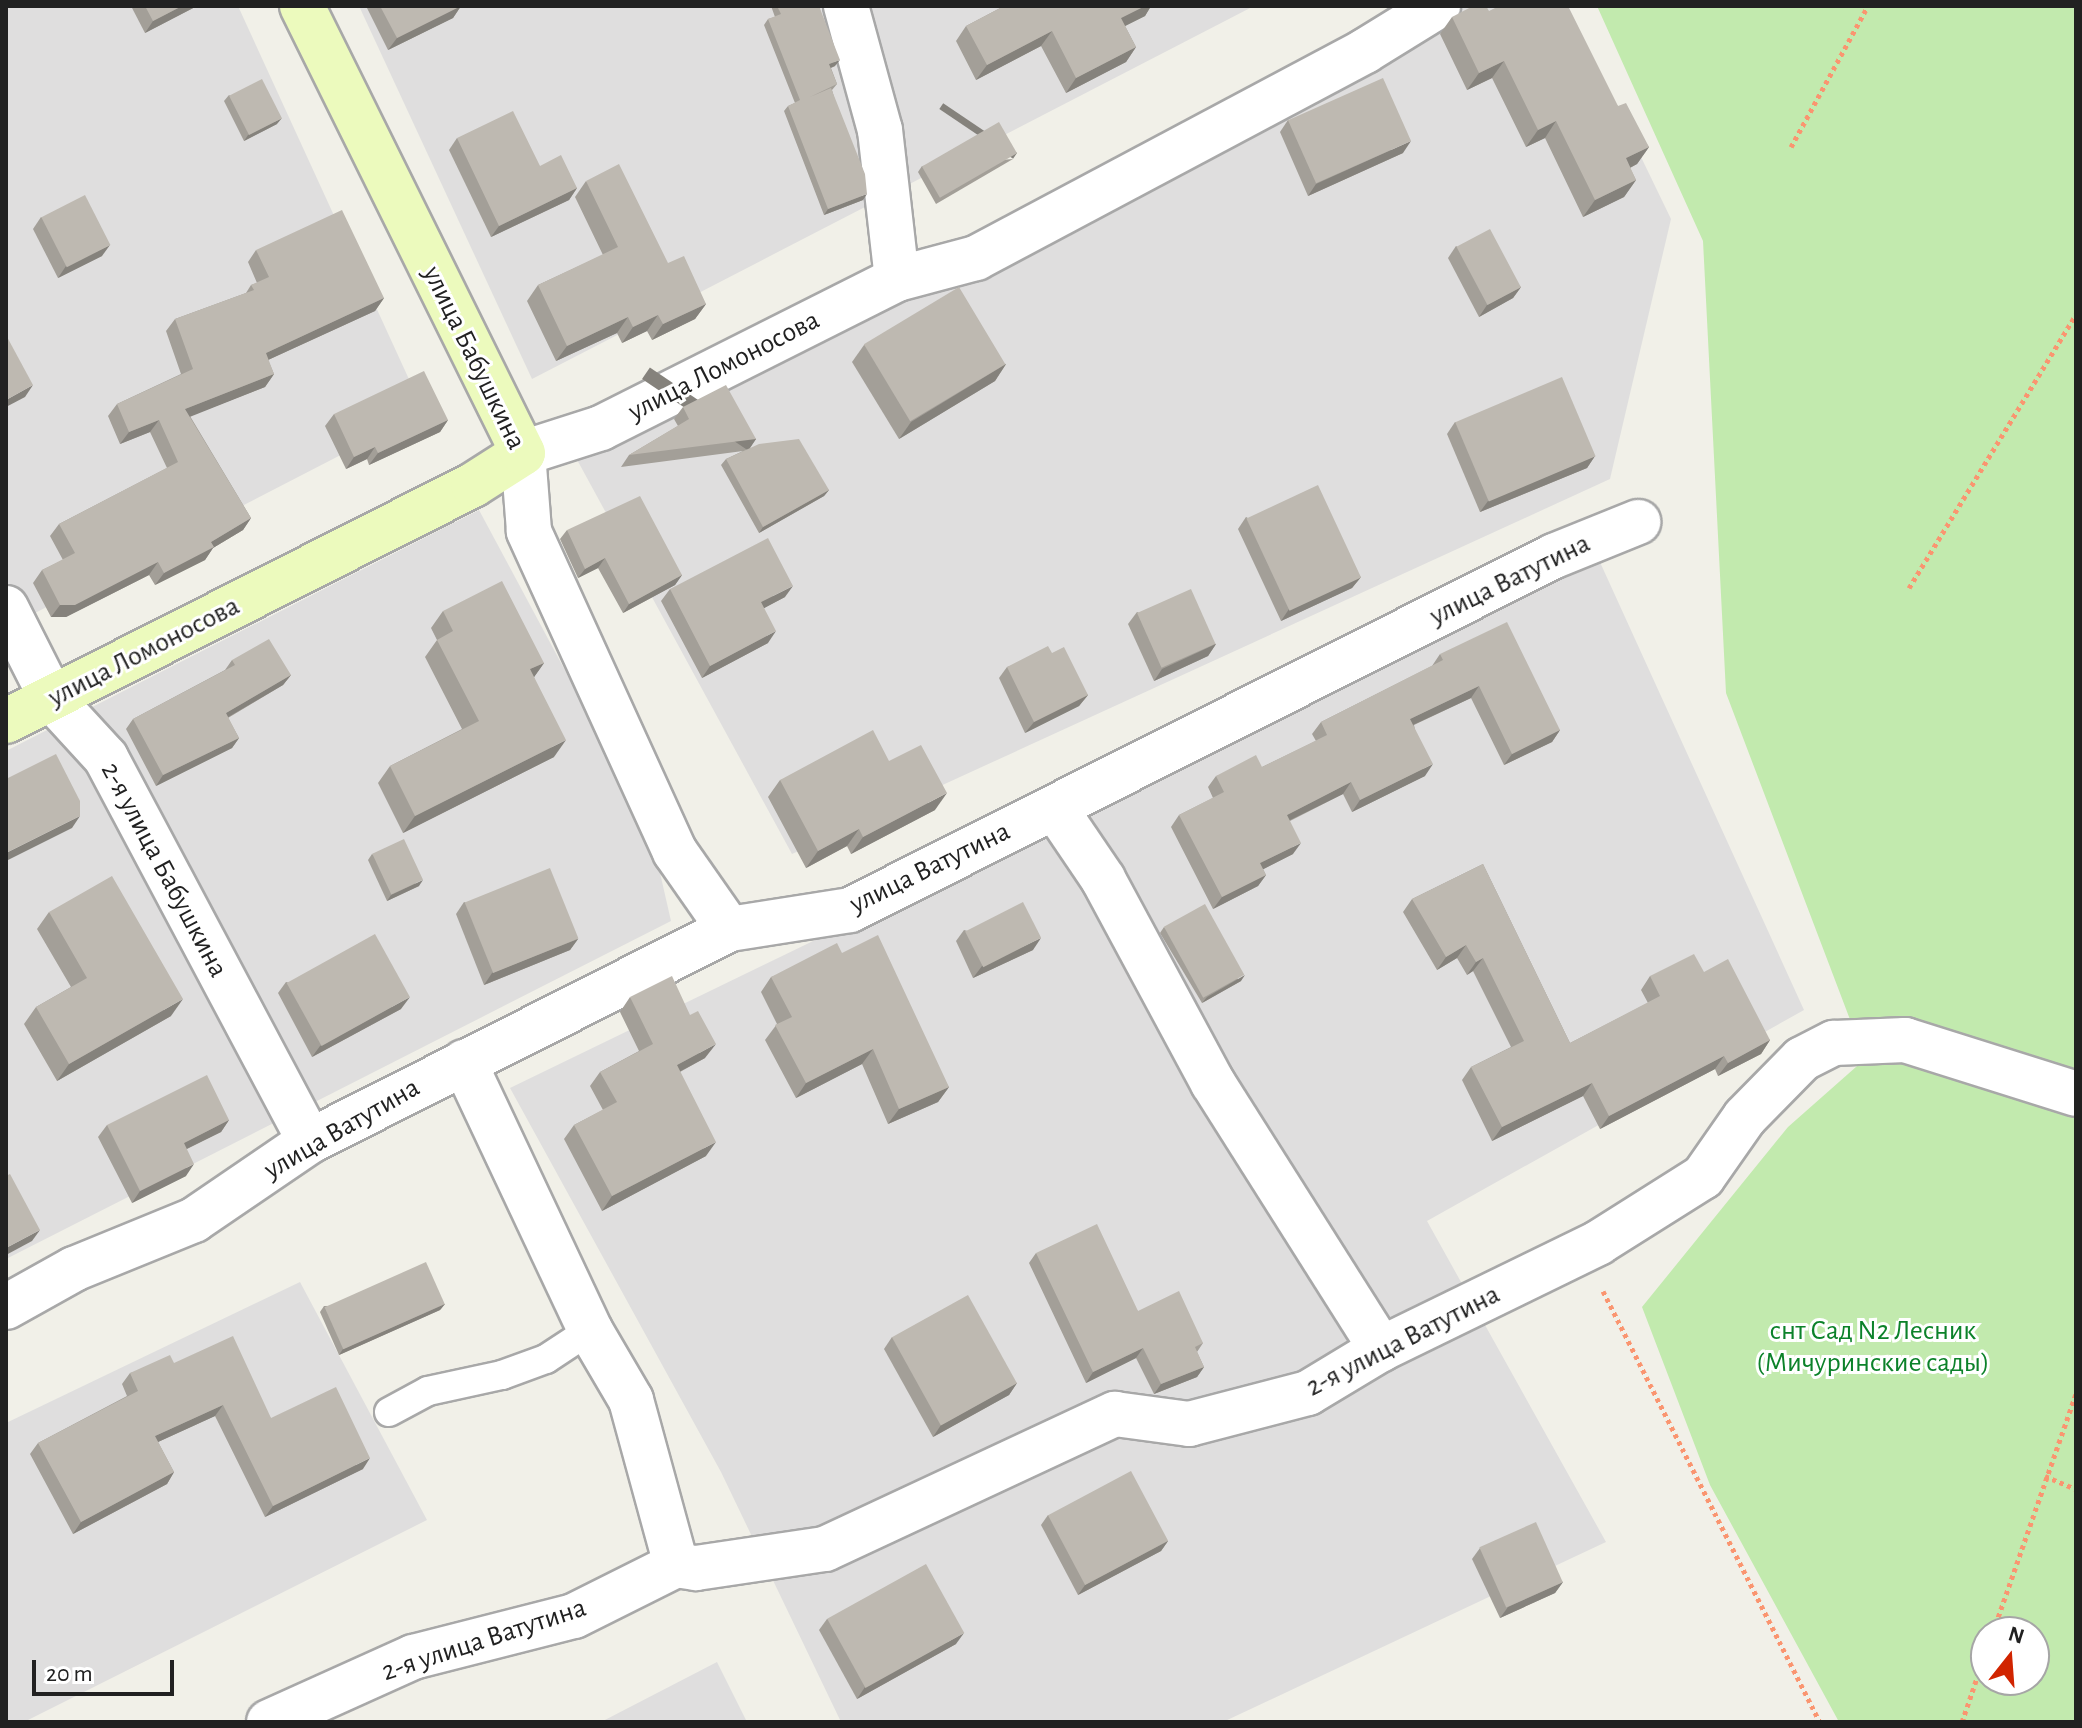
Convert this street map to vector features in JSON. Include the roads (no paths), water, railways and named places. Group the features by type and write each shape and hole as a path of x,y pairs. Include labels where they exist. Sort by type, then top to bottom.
{"street":[{"name":"улица Бабушкина","path":"302,6 523,453 529,531 675,852 729,929"},
{"path":"846,6 880,130 897,279"},
{"name":"улица Ломоносова","path":"6,721 473,485 523,453 601,428 897,279 976,258 1365,51 1438,6"},
{"name":"улица Ватутина","path":"6,1307 74,1269 194,1220 310,1141 729,929 850,910 1554,556 1638,522"},
{"name":"2-я улица Бабушкина","path":"6,608 52,699 106,758 310,1141"},
{"path":"1055,808 1103,879 1213,1083 1381,1349"},
{"name":"2-я улица Ватутина","path":"269,1722 413,1657 574,1616 676,1565 696,1568 825,1549 1115,1414 1189,1424 1308,1393 1381,1349 1584,1251 1703,1177 1745,1117 1792,1068 1834,1043 1905,1040 2076,1094"},
{"path":"464,1062 590,1330 631,1400 676,1565"}],"lane":[{"path":"389,1412 428,1391 502,1375 546,1359 590,1330"}],"park label":[{"name":"снт Сад N2 Лесник (Мичуринские сады)","path":"1873,1347"}]}
